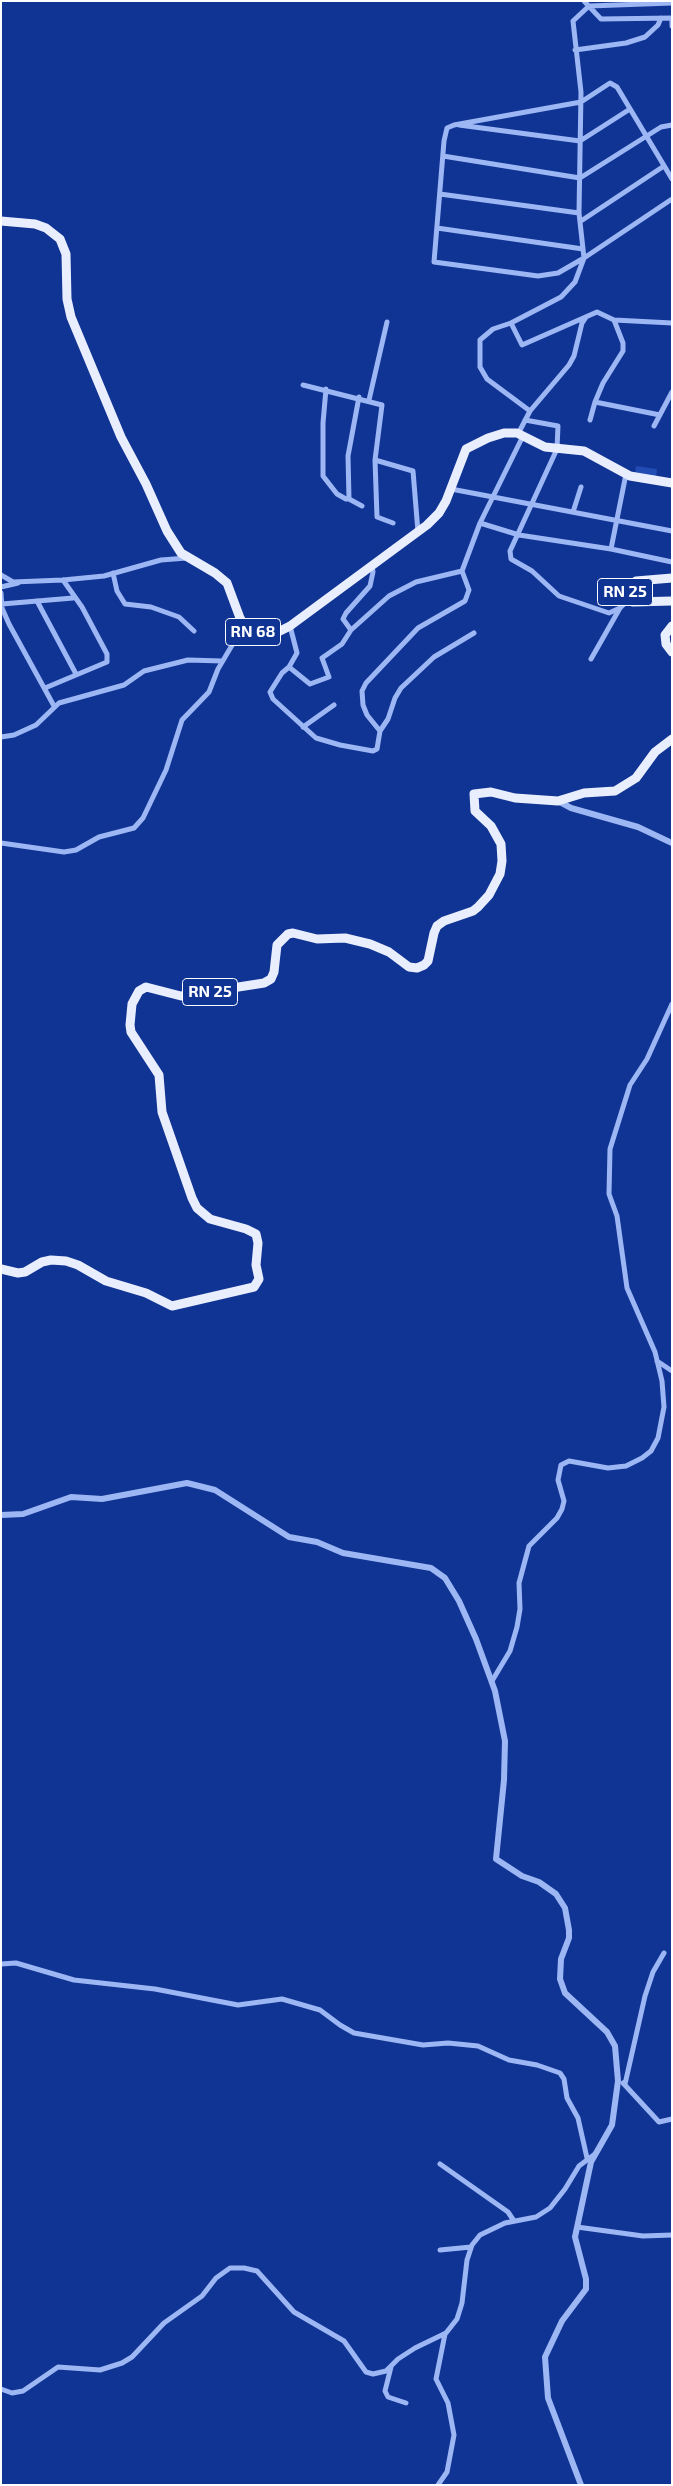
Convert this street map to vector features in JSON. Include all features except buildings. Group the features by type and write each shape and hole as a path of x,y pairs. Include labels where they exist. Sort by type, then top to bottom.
{"main road":[{"name":"RN 68","path":"1,221 35,224 46,228 60,239 66,254 67,299 71,317 121,437 146,484 174,544 188,558 215,573 227,583 244,625 251,631 264,635 278,633 290,626 418,532 439,513 451,489 466,449 504,433 520,435"},
{"path":"520,435 539,445 584,451 626,474 672,483"},
{"name":"RN 25","path":"672,578 631,583 625,591 628,600 633,602 672,601"},
{"path":"672,626 665,636 666,644 672,652"},
{"name":"RN 25","path":"1,1269 18,1273 25,1272 42,1262 51,1260 66,1261 78,1265 106,1281 146,1293 172,1306 254,1286 260,1279 256,1265 258,1243 256,1234 246,1229 210,1219 197,1208 192,1198 162,1112 159,1075 131,1032 132,1004 139,991 146,987 181,996 264,983 271,979 274,972 277,944 288,934 293,933 317,939 344,938 370,944 389,952 409,966 416,968 424,965 428,961 437,926 444,921 473,912 489,895 500,874 502,861 501,844 491,826 475,811 474,794 491,792 507,796 558,801 584,792 606,792 621,788 636,778 655,752 672,739"}],"street":[{"path":"584,1 601,19 660,18 672,20 672,26"},
{"path":"530,411 487,379 480,367 480,340 493,329 511,323 561,296 575,282 584,258 579,214 581,102 573,21 589,6 672,3"},
{"path":"575,50 626,43 645,37 658,25 660,18"},
{"path":"672,179 617,87 610,83 581,102 454,125 447,128 434,262 538,276 558,272 584,258 672,199"},
{"path":"454,125 580,141 630,109"},
{"path":"492,130 494,118"},
{"path":"443,156 580,178 661,128 672,125"},
{"path":"580,221 664,166"},
{"path":"440,194 579,214"},
{"path":"437,228 583,249"},
{"path":"511,323 522,345 588,314 597,312 614,320 672,323"},
{"path":"380,731 374,727 363,705 362,691 366,682 418,628 465,601 469,590 462,570 490,498 530,411 569,365 574,356 582,323 588,314"},
{"path":"590,420 603,383 622,351 623,343 614,320"},
{"path":"369,400 387,322"},
{"path":"303,385 382,404 375,460 377,517 393,523"},
{"path":"326,389 323,423 323,476 337,494 362,506"},
{"path":"654,426 672,392"},
{"path":"349,499 348,456 359,397"},
{"path":"595,402 660,415"},
{"path":"526,420 558,426 557,448 510,553 511,559 532,571 554,593 609,613 620,608"},
{"path":"375,460 413,471 418,532"},
{"path":"611,549 626,474"},
{"path":"573,512 581,487"},
{"path":"451,489 531,506 672,531"},
{"path":"480,523 519,535 611,549 672,562"},
{"path":"1,575 13,582 63,580 113,573 160,560 188,558"},
{"path":"350,630 343,619 370,586 374,572 372,566"},
{"path":"289,667 310,684 329,678 322,658 342,644 350,630 389,596 416,582 462,570"},
{"path":"113,573 117,590 125,604 151,607 179,618 194,632"},
{"path":"45,688 107,662 107,654 82,607 73,598 63,580"},
{"path":"1,588 21,582"},
{"path":"1,593 2,604 9,624 54,706"},
{"path":"2,604 73,598"},
{"path":"591,660 620,608 628,600"},
{"path":"37,601 76,674"},
{"path":"1,843 64,852 76,850 99,837 134,828 143,818 166,770 182,720 209,692 222,661 244,625"},
{"path":"290,626 297,653 270,692 273,698 316,738 367,752 377,749 380,731 388,720 397,693 401,688 434,657 474,633"},
{"path":"1,737 14,735 36,725 54,706 74,698 124,685 138,674 158,667 188,660 222,661"},
{"path":"303,727 334,705"},
{"path":"558,801 571,808 638,827 672,842"},
{"path":"492,1681 510,1651 517,1627 520,1609 519,1583 528,1546 557,1518 562,1509 564,1501 558,1480 560,1465 569,1461 608,1468 626,1466 642,1458 651,1450 658,1438 664,1407 662,1381 657,1361 627,1288 617,1216 610,1194 610,1149 630,1085 647,1059 672,1004"},
{"path":"657,1361 672,1371"},
{"path":"1,1515 23,1514 70,1497 102,1499 187,1484 215,1490 289,1537 317,1542 343,1553 432,1568 439,1572 459,1601 492,1681 505,1741 504,1780 496,1859 522,1876 539,1882 556,1894 565,1908 569,1938 561,1959 560,1979 565,1993 611,2038 616,2046 621,2082 659,2122 672,2119"},
{"path":"581,2485 548,2398 545,2357 562,2322 586,2289 586,2279 575,2237 591,2162 612,2125 621,2082 645,1996 653,1972 664,1953"},
{"path":"1,1964 16,1963 74,1980 155,1989 238,2005 282,1999 320,2010 354,2033 423,2045 448,2043 478,2046 509,2060 537,2065 560,2073 564,2078 567,2098 578,2118 587,2158"},
{"path":"438,2485 447,2472 454,2435 448,2403 436,2379 445,2334 456,2319 462,2303 467,2260 471,2247 480,2235 514,2222 536,2217 550,2208 565,2189 579,2166 587,2158 596,2154"},
{"path":"440,2164 508,2212 514,2222"},
{"path":"577,2227 643,2236 672,2235"},
{"path":"440,2250 471,2247"},
{"path":"1,2389 12,2393 23,2391 58,2367 100,2370 122,2363 132,2357 164,2323 202,2296 216,2278 230,2268 244,2268 257,2271 294,2312 344,2341 366,2372 380,2373 391,2367 398,2359 415,2348 445,2334"},
{"path":"391,2367 385,2391 388,2397 406,2403"}],"shaded area":[{"path":"636,466 657,469 656,478 635,475"}]}
